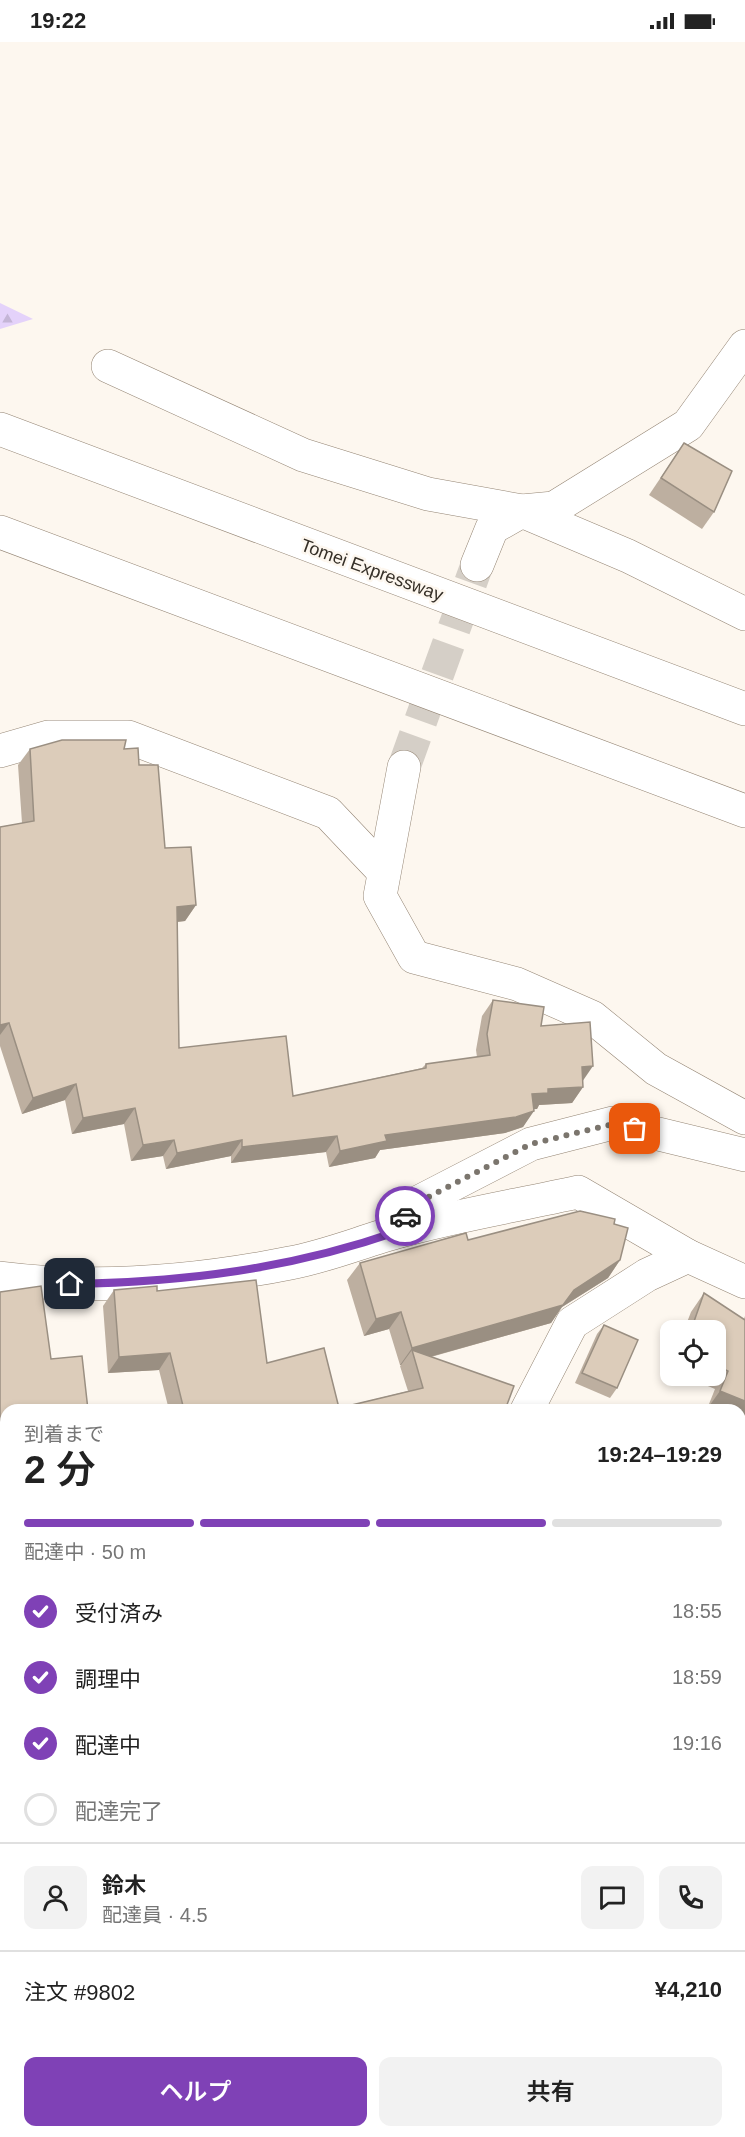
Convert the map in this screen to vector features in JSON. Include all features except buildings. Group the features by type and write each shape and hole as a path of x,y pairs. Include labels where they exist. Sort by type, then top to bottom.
{"main road":[{"path":"477,565 492,528 522,511 555,508 688,425 745,346"},
{"path":"108,366 303,455 428,494 522,511 628,556 745,614"},
{"name":"Tomei Expressway","path":"0,429 745,709"},
{"path":"0,532 745,811"},
{"path":"0,751 48,737 128,737 328,813 383,871"},
{"path":"404,767 380,896 414,957 517,984 592,1017 656,1069 745,1118"},
{"path":"399,1231 409,1207 531,1144 613,1124 745,1155"},
{"path":"0,1278 51,1284 148,1283 291,1263 352,1247 399,1231 578,1192 688,1256 745,1282"},
{"path":"530,1404 572,1323 647,1275 688,1256"}],"green space":[{"path":"0,303 33,319 0,329"}],"tunnel":[{"path":"404,767 477,565"}],"way so far":[{"path":"405,1216 409,1207 531,1144 613,1124 635,1129"}],"route":[{"path":"70,1284 148,1283 291,1263 352,1247 399,1231 405,1216"}]}
